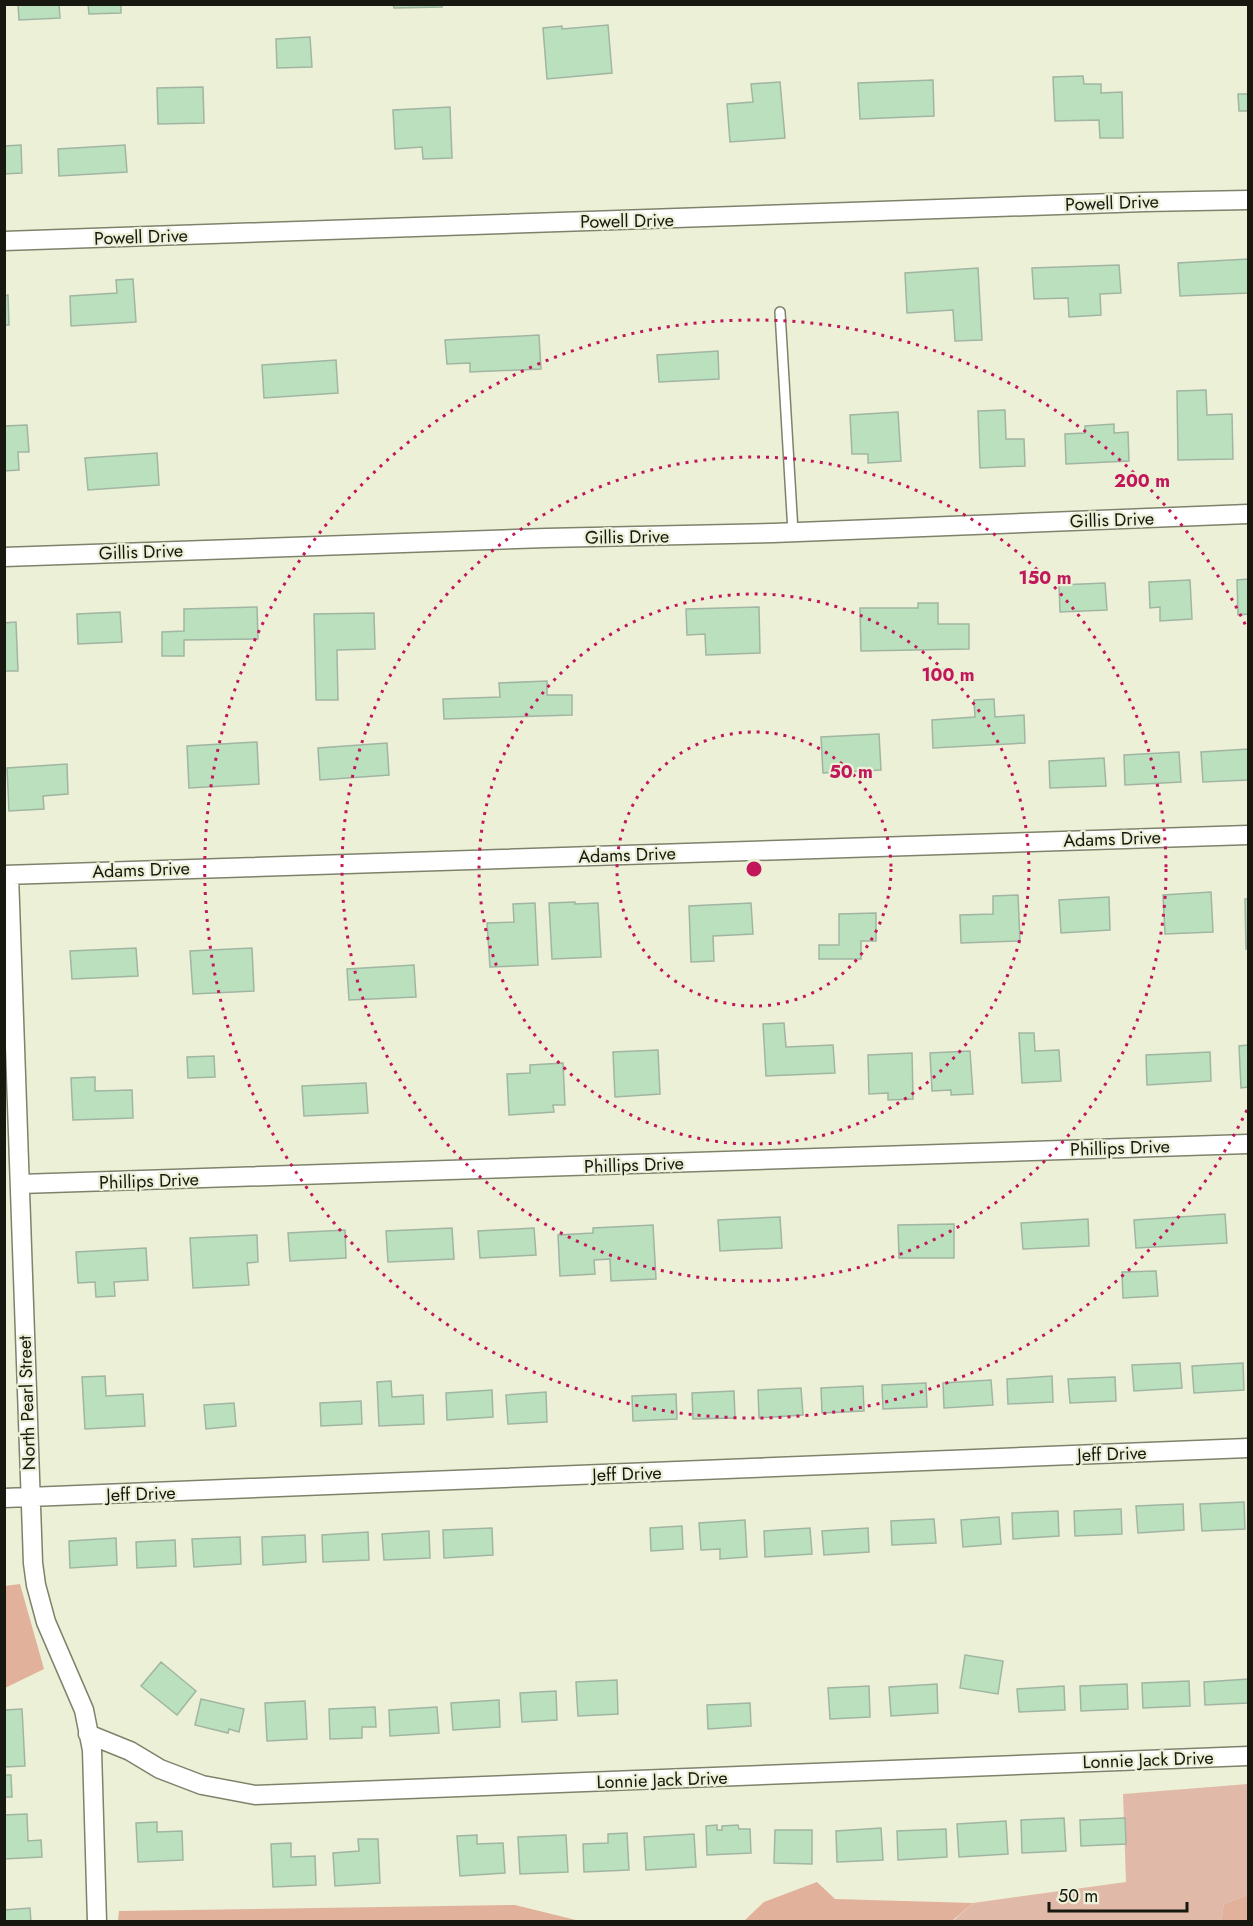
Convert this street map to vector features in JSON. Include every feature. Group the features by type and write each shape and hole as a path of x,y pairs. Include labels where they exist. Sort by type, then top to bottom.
{"street":[{"name":"Powell Drive","path":"4,241 1248,200"},
{"name":"Gillis Drive","path":"4,557 546,538 793,532 1248,514"},
{"name":"Adams Drive","path":"7,875 1248,835"},
{"name":"North Pearl Street","path":"7,875 30,1498 36,1585 46,1622 84,1710 92,1750 97,1922"},
{"name":"Phillips Drive","path":"20,1184 1248,1144"},
{"name":"Jeff Drive","path":"4,1498 1248,1449"},
{"name":"Lonnie Jack Drive","path":"88,1734 130,1751 160,1769 202,1785 255,1795 1248,1756"}],"lane":[{"path":"780,312 793,532"}],"shaded area":[{"path":"20,1584 44,1669 5,1688 5,1586"},
{"path":"1248,1784 1248,1895 1224,1904 1221,1921 952,1922 973,1903 1126,1882 1123,1794"},
{"path":"817,1882 835,1899 973,1903 952,1921 744,1921 764,1902"},
{"path":"1248,1895 1248,1921 1221,1921 1224,1904"},
{"path":"515,1905 580,1921 118,1921 119,1911"}],"building":[{"path":"18,4 59,4 60,18 19,20"},
{"path":"88,4 121,4 121,13 89,14"},
{"path":"393,4 442,4 442,7 394,8"},
{"path":"608,25 612,73 547,79 543,28 562,26 562,29"},
{"path":"310,37 312,67 277,68 276,39"},
{"path":"1083,76 1084,84 1101,84 1101,93 1122,92 1123,138 1100,138 1099,120 1055,121 1053,77"},
{"path":"933,80 934,116 860,119 858,83"},
{"path":"780,82 785,138 730,142 727,104 753,102 751,84"},
{"path":"203,87 204,123 158,124 157,88"},
{"path":"1238,94 1248,94 1248,111 1239,111"},
{"path":"450,107 452,158 423,159 422,147 395,149 393,110"},
{"path":"21,145 22,173 4,174 4,146"},
{"path":"125,145 127,172 59,176 58,149"},
{"path":"1248,259 1248,293 1180,296 1178,263"},
{"path":"1119,265 1121,293 1100,294 1101,315 1069,317 1068,298 1034,299 1032,268"},
{"path":"978,268 982,340 955,341 953,310 907,313 905,273"},
{"path":"133,279 136,322 71,326 70,296 117,293 116,280"},
{"path":"8,295 9,325 4,325 4,296"},
{"path":"539,335 541,369 470,372 470,363 447,364 445,340"},
{"path":"718,351 719,379 659,382 657,355"},
{"path":"336,360 338,393 264,398 262,365"},
{"path":"1206,390 1207,415 1232,414 1233,459 1178,460 1177,391"},
{"path":"1005,410 1006,439 1024,439 1025,466 980,468 978,411"},
{"path":"898,412 901,461 868,463 868,454 852,454 850,415"},
{"path":"1114,424 1114,433 1128,432 1129,461 1066,464 1065,434 1085,433 1085,426"},
{"path":"27,425 29,452 18,452 19,470 4,471 4,426"},
{"path":"157,453 159,485 88,490 85,458"},
{"path":"1248,579 1248,614 1238,615 1237,580"},
{"path":"1190,580 1192,619 1160,621 1160,607 1150,608 1149,582"},
{"path":"1105,583 1107,610 1060,612 1059,585"},
{"path":"918,603 938,603 938,624 969,624 969,649 861,651 860,608 918,608"},
{"path":"257,607 258,639 184,640 184,656 162,656 162,632 184,631 184,609"},
{"path":"759,607 760,653 706,655 705,634 687,635 686,609"},
{"path":"120,612 122,642 78,644 77,614"},
{"path":"374,613 375,649 337,650 338,700 316,700 314,614"},
{"path":"16,622 18,671 4,671 4,623"},
{"path":"547,681 547,695 572,695 572,715 444,719 443,699 500,697 499,683"},
{"path":"994,699 995,717 1024,715 1025,743 933,748 932,720 975,717 974,700"},
{"path":"879,734 881,770 823,773 821,737"},
{"path":"257,742 259,784 189,788 187,746"},
{"path":"387,743 389,775 320,780 318,748"},
{"path":"1248,749 1248,780 1203,782 1201,752"},
{"path":"1179,752 1181,782 1125,785 1124,755"},
{"path":"1104,758 1106,786 1050,788 1049,761"},
{"path":"67,764 68,794 43,796 44,809 9,811 7,768"},
{"path":"1211,892 1213,932 1165,934 1163,895"},
{"path":"1018,895 1020,941 961,943 960,915 993,914 993,896"},
{"path":"1109,897 1110,930 1061,933 1059,900"},
{"path":"1245,899 1248,899 1248,948 1246,949"},
{"path":"575,902 575,904 598,903 601,957 552,959 549,903"},
{"path":"535,903 538,965 490,967 487,923 514,922 513,904"},
{"path":"751,903 753,934 713,936 714,961 691,962 689,906"},
{"path":"876,913 876,941 861,941 861,959 819,959 819,945 839,945 839,914"},
{"path":"136,948 138,976 72,979 70,951"},
{"path":"252,948 254,991 193,994 190,951"},
{"path":"414,965 416,997 349,1000 347,969"},
{"path":"784,1023 786,1047 833,1045 835,1073 766,1076 763,1024"},
{"path":"1019,1033 1034,1033 1035,1051 1059,1050 1061,1081 1022,1083"},
{"path":"1248,1045 1248,1087 1241,1088 1239,1046"},
{"path":"658,1050 660,1094 615,1097 613,1052"},
{"path":"970,1051 973,1094 951,1095 951,1090 932,1091 930,1053"},
{"path":"1210,1052 1211,1081 1147,1085 1146,1055"},
{"path":"912,1053 913,1099 888,1100 888,1093 869,1094 868,1055"},
{"path":"214,1056 215,1077 188,1078 187,1057"},
{"path":"563,1063 565,1105 553,1105 554,1112 509,1115 507,1074 530,1073 530,1065"},
{"path":"95,1077 95,1091 132,1090 133,1118 73,1120 71,1078"},
{"path":"366,1083 368,1113 304,1116 302,1086"},
{"path":"1225,1214 1227,1243 1136,1248 1134,1220"},
{"path":"780,1217 782,1248 720,1251 718,1220"},
{"path":"1088,1219 1089,1246 1023,1249 1021,1223"},
{"path":"954,1224 954,1258 899,1258 898,1225"},
{"path":"653,1225 656,1279 611,1281 610,1259 594,1260 595,1274 560,1276 558,1235 593,1233 593,1228"},
{"path":"452,1228 454,1259 388,1262 386,1231"},
{"path":"534,1228 536,1255 480,1258 478,1231"},
{"path":"345,1230 346,1258 290,1261 288,1233"},
{"path":"257,1235 258,1262 247,1263 249,1285 193,1288 190,1238"},
{"path":"146,1248 148,1280 114,1282 115,1296 96,1297 95,1282 78,1283 76,1252"},
{"path":"1156,1271 1158,1296 1123,1298 1122,1272"},
{"path":"1180,1363 1182,1388 1134,1391 1132,1365"},
{"path":"1243,1363 1244,1390 1194,1393 1192,1366"},
{"path":"105,1376 106,1396 143,1394 145,1426 85,1429 82,1377"},
{"path":"1052,1376 1053,1402 1008,1404 1007,1379"},
{"path":"1115,1377 1116,1401 1070,1403 1068,1379"},
{"path":"991,1380 993,1405 944,1408 943,1383"},
{"path":"391,1381 392,1397 423,1395 424,1424 379,1426 377,1382"},
{"path":"926,1383 927,1407 883,1409 882,1385"},
{"path":"863,1386 864,1411 822,1413 821,1388"},
{"path":"801,1388 803,1415 759,1418 758,1390"},
{"path":"492,1390 493,1417 447,1420 446,1393"},
{"path":"734,1391 735,1418 693,1419 692,1393"},
{"path":"546,1392 547,1422 508,1424 506,1395"},
{"path":"676,1394 677,1419 633,1421 632,1396"},
{"path":"361,1401 362,1424 321,1426 320,1403"},
{"path":"234,1403 236,1426 206,1429 204,1405"},
{"path":"1244,1502 1245,1529 1202,1531 1200,1504"},
{"path":"1183,1504 1184,1530 1138,1533 1136,1506"},
{"path":"1121,1509 1122,1534 1075,1536 1074,1511"},
{"path":"1058,1511 1059,1536 1013,1539 1012,1513"},
{"path":"999,1517 1001,1544 963,1547 961,1520"},
{"path":"934,1519 936,1543 892,1545 891,1521"},
{"path":"745,1520 747,1557 720,1559 720,1549 701,1550 699,1523"},
{"path":"682,1526 683,1549 651,1551 650,1528"},
{"path":"492,1528 493,1555 444,1558 443,1530"},
{"path":"810,1528 812,1554 765,1557 764,1531"},
{"path":"868,1528 869,1552 824,1555 822,1531"},
{"path":"429,1531 430,1558 384,1560 382,1534"},
{"path":"368,1532 369,1560 323,1562 322,1535"},
{"path":"305,1535 306,1562 263,1565 262,1537"},
{"path":"240,1537 241,1564 194,1567 192,1539"},
{"path":"116,1538 117,1565 70,1568 69,1541"},
{"path":"175,1540 176,1566 137,1568 136,1542"},
{"path":"965,1655 1003,1661 998,1694 960,1688"},
{"path":"161,1662 196,1691 177,1715 141,1686"},
{"path":"1248,1679 1248,1703 1205,1705 1204,1682"},
{"path":"617,1680 618,1714 578,1716 576,1682"},
{"path":"1189,1681 1190,1706 1143,1708 1142,1683"},
{"path":"937,1684 938,1713 891,1716 889,1687"},
{"path":"1127,1684 1128,1709 1081,1711 1080,1686"},
{"path":"869,1686 870,1717 830,1719 828,1688"},
{"path":"1064,1686 1065,1710 1019,1712 1017,1689"},
{"path":"556,1691 557,1720 522,1722 520,1693"},
{"path":"201,1699 244,1709 239,1732 229,1729 228,1733 195,1725"},
{"path":"499,1700 500,1727 453,1730 451,1703"},
{"path":"305,1701 307,1739 267,1741 265,1703"},
{"path":"750,1703 751,1726 708,1729 707,1705"},
{"path":"375,1707 376,1727 362,1727 362,1738 330,1739 329,1709"},
{"path":"437,1707 439,1733 390,1736 389,1710"},
{"path":"22,1709 25,1766 4,1767 4,1710"},
{"path":"4,1775 11,1775 12,1797 4,1797"},
{"path":"27,1814 28,1841 41,1840 42,1857 4,1859 4,1815"},
{"path":"1064,1818 1066,1851 1022,1853 1021,1820"},
{"path":"1125,1818 1126,1844 1081,1846 1080,1820"},
{"path":"1006,1821 1008,1854 959,1857 957,1824"},
{"path":"157,1822 157,1832 182,1831 183,1860 138,1862 136,1823"},
{"path":"717,1825 717,1830 722,1830 722,1826 738,1825 739,1829 750,1829 751,1853 707,1855 706,1826"},
{"path":"881,1828 883,1860 837,1862 836,1831"},
{"path":"946,1829 947,1857 898,1860 897,1831"},
{"path":"775,1830 812,1830 812,1864 774,1863"},
{"path":"627,1833 629,1870 584,1872 583,1844 608,1843 608,1834"},
{"path":"694,1834 696,1867 646,1870 644,1837"},
{"path":"477,1835 477,1844 503,1843 505,1873 460,1876 457,1836"},
{"path":"566,1835 568,1872 520,1874 518,1837"},
{"path":"358,1839 378,1839 380,1883 335,1886 333,1853 359,1851"},
{"path":"291,1843 291,1857 315,1856 316,1885 273,1887 271,1844"},
{"path":"30,1908 31,1922 4,1922 4,1910"}]}
